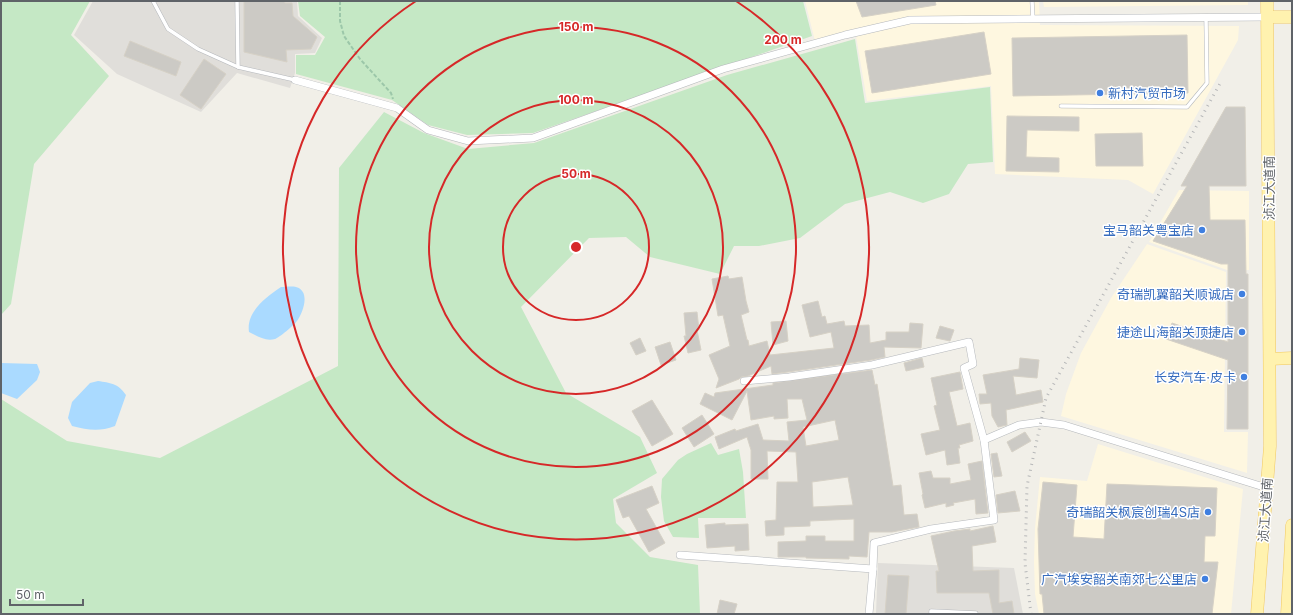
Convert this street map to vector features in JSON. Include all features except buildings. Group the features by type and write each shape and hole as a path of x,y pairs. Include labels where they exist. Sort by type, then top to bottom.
{"main road":[{"name":"浈江大道南","path":"1257,614 1270,446 1267,1"},
{"path":"1267,17 1292,17"},
{"path":"1270,359 1292,358"},
{"path":"1287,614 1292,525"}],"street":[{"path":"295,80 397,108 428,130 468,141 533,138 723,69 844,35 910,20 1267,17"},
{"path":"744,381 789,377 872,365 968,342 973,364 964,368 984,440 994,520 931,529 874,543 869,614"},
{"path":"984,440 1019,425 1041,422 1064,425 1267,488"},
{"path":"680,555 873,569"}],"lane":[{"path":"153,1 168,29 198,49 238,67 295,80"},
{"path":"237,1 238,67"},
{"path":"1032,1 1033,19"},
{"path":"1061,106 1186,107 1207,83 1206,18"},
{"path":"931,614 931,611 976,614"}],"path":[{"path":"340,1 340,21 344,36 360,59 391,93 397,108"}],"shaded area":[{"path":"93,1 297,1 298,16 322,38 315,53 295,54 295,73 290,88 237,73 201,112 117,74 74,35"},
{"name":"新村汽贸市场","path":"805,1 1039,1 1040,25 1239,26 1238,40 1153,194 1128,180 995,174 991,86 867,101 856,36 816,45"},
{"path":"1043,1 1248,1 1248,5 1044,7"},
{"name":"宝马韶关粤宝店","path":"1179,190 1249,191 1249,270 1227,270 1149,242"},
{"path":"1147,244 1226,272 1224,432 1248,432 1247,473 1061,416 1066,394 1081,353 1111,298"},
{"path":"1098,444 1243,489 1231,614 1039,614 1035,594 1034,562 1035,528 1040,477 1087,481"},
{"path":"878,563 1014,568 1023,614 876,614"}],"green space":[{"path":"1,1 90,1 71,35 109,76 34,164 11,304 1,315"},
{"path":"298,1 803,1 812,36 533,133 467,135 428,125 392,100 296,74 296,55 315,55 325,37 300,16"},
{"path":"855,39 865,103 990,87 993,162 968,164 949,194 923,203 890,192 845,204 800,238 759,246 734,246 720,274 650,257 626,237 589,238 521,307 566,393 640,437 657,473 613,499 616,523 650,557 698,565 700,614 1,614 1,399 67,441 160,458 338,366 339,168 384,112 424,133 468,149 534,143 727,75"},
{"path":"711,443 718,455 739,449 743,472 746,518 698,518 699,538 673,537 664,521 661,497 662,479 678,460 687,454"}],"water":[{"path":"281,287 296,287 301,289 303,293 303,308 297,321 280,336 272,340 258,337 249,332 250,318 258,306"},
{"path":"1,363 37,364 40,372 37,380 17,399 1,393"},
{"path":"98,381 117,386 126,395 115,426 94,430 72,426 68,418 72,402 90,383"}],"railway":[{"path":"1031,614 1025,563 1027,486 1046,398 1222,80"}],"place":[{"name":"新村汽贸市场","path":"1100,93"},
{"name":"宝马韶关粤宝店","path":"1202,230"},
{"name":"奇瑞凯翼韶关顺诚店","path":"1242,294"},
{"name":"捷途山海韶关顶捷店","path":"1242,332"},
{"name":"长安汽车·皮卡","path":"1244,377"},
{"name":"奇瑞韶关枫宸创瑞4S店","path":"1208,512"},
{"name":"广汽埃安韶关南郊七公里店","path":"1205,579"}]}
